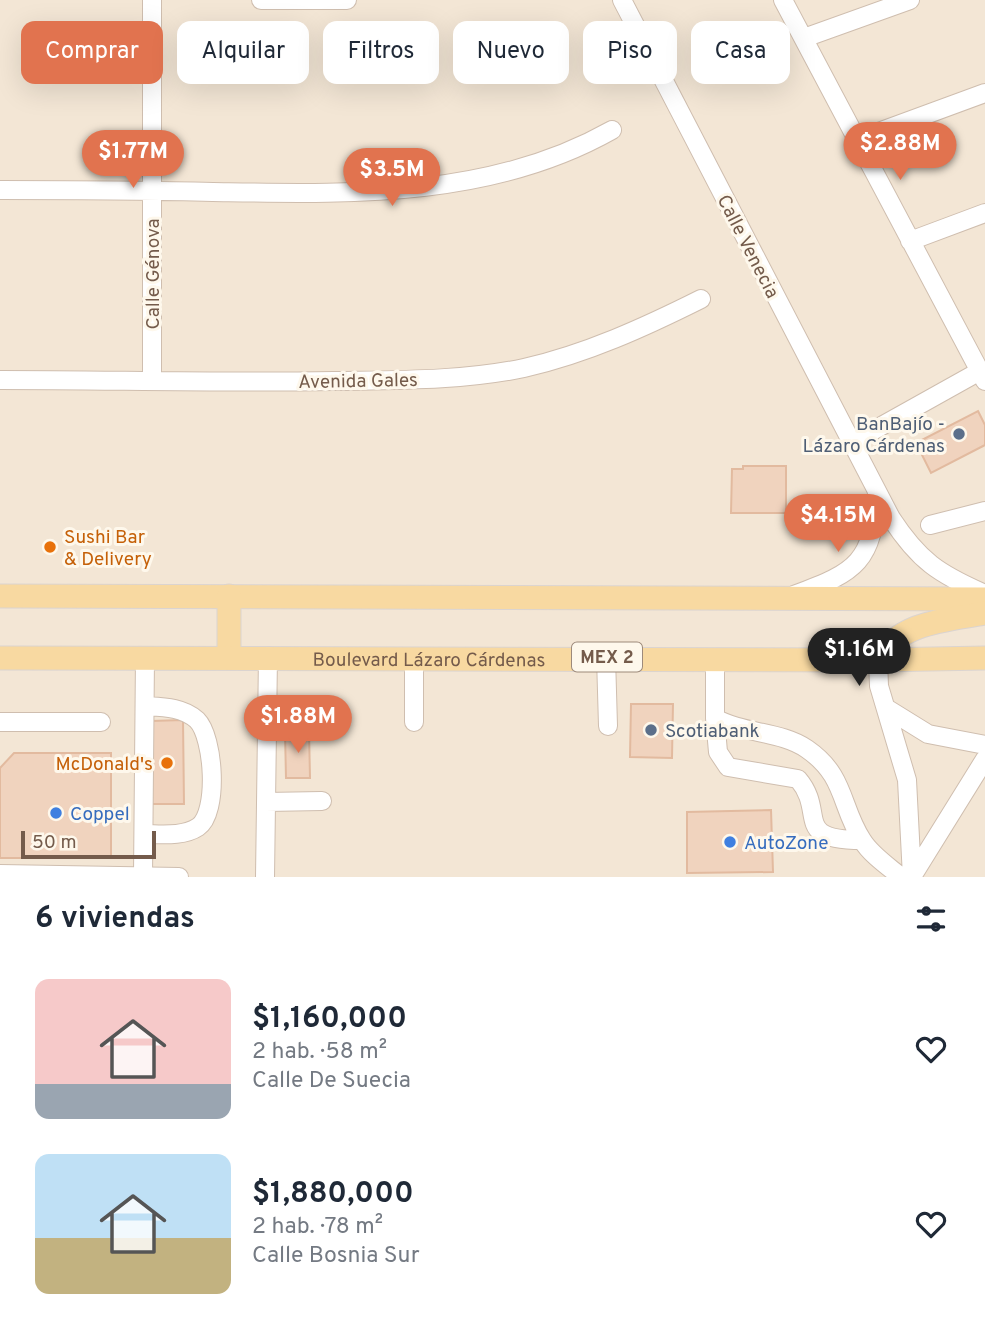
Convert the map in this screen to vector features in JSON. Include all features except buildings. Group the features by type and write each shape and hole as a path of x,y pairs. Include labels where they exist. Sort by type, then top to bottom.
{"main road":[{"path":"0,596 985,599"},
{"path":"229,596 229,656"},
{"path":"878,660 901,634 921,626 985,613"},
{"name":"Boulevard Lázaro Cárdenas","path":"0,658 985,658"}],"street":[{"name":"Calle Génova","path":"152,0 152,380"},
{"path":"261,0 347,0"},
{"name":"Calle Venecia","path":"622,0 877,492 918,555 945,576 985,594"},
{"path":"783,0 910,241 981,366 851,443"},
{"path":"804,38 910,0"},
{"path":"857,140 985,93"},
{"path":"0,190 290,193 423,188 477,181 531,167 579,149 612,130"},
{"path":"910,241 985,213"},
{"name":"Avenida Gales","path":"0,380 380,380 489,373 524,368 635,332 701,299"},
{"path":"782,599 819,586 854,566 873,538 877,492"},
{"path":"930,525 985,511"},
{"path":"265,877 268,656"},
{"path":"143,876 145,657"},
{"path":"414,657 414,722"},
{"path":"606,657 608,726"},
{"path":"715,658 718,752 728,767 798,779 804,786 810,813 822,834 831,839 862,840"},
{"path":"878,660 878,686 908,790 912,877"},
{"path":"144,834 172,834 197,827 207,818 211,788 208,742 202,727 186,713 145,706"},
{"path":"886,708 928,734 985,745"},
{"path":"715,718 747,732 788,741 805,748 825,764 838,783 862,840 901,877"},
{"path":"0,722 101,722"},
{"path":"912,877 985,759"},
{"path":"266,802 322,802"},
{"path":"0,874 180,877"}],"shaded area":[{"path":"0,0 985,0 985,877 0,877"}],"place":[{"name":"BanBajío - Lázaro Cárdenas","path":"959,434"},
{"name":"Sushi Bar & Delivery","path":"50,547"},
{"name":"Scotiabank","path":"651,730"},
{"name":"McDonald's","path":"167,763"},
{"name":"Coppel","path":"56,813"},
{"name":"AutoZone","path":"730,842"}]}
